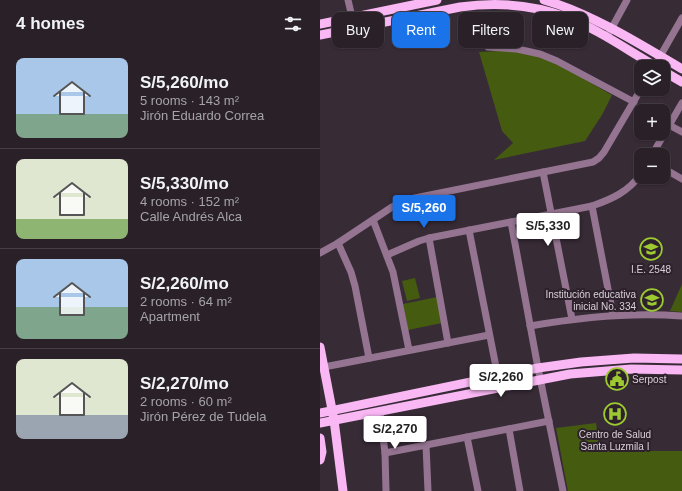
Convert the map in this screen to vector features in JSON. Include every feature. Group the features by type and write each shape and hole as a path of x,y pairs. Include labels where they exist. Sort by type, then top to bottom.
{"main road":[{"path":"377,12 437,0"},
{"path":"544,0 570,9 645,60"},
{"path":"384,22 460,3 508,4 557,14 660,56 682,69"},
{"path":"320,24 332,21"},
{"path":"320,35 332,33"},
{"path":"670,75 682,82"},
{"path":"320,347 334,420 342,491"},
{"path":"320,413 538,368 609,359 682,359"},
{"path":"320,423 540,380 603,370 645,368 682,370"},
{"path":"320,438 321,456"}],"street":[{"path":"348,0 351,12"},
{"path":"609,34 627,0"},
{"path":"658,60 682,19"},
{"path":"517,48 540,54 557,61 634,102"},
{"path":"320,253 398,204 416,197 593,162 604,152 637,96"},
{"path":"670,123 682,103"},
{"path":"670,126 682,132"},
{"path":"543,172 572,319"},
{"path":"670,172 682,179"},
{"path":"387,255 419,240 592,206 619,195 634,184"},
{"path":"592,206 612,315"},
{"path":"373,220 387,255 398,293 409,350"},
{"path":"511,222 540,380 550,421 563,491"},
{"path":"470,230 498,377"},
{"path":"429,238 448,343"},
{"path":"338,243 351,272 355,286 369,358"},
{"path":"530,326 572,319 612,315 650,314 682,316"},
{"path":"324,367 489,335"},
{"path":"380,412 385,453 386,491"},
{"path":"385,453 550,421"},
{"path":"508,429 520,491"},
{"path":"467,437 478,491"},
{"path":"426,445 428,491"}],"green space":[{"path":"498,51 530,54 542,58 566,69 612,95 602,115 585,141 494,160 513,143 502,131 479,52"},
{"path":"415,278 420,298 407,301 402,281"},
{"path":"682,284 682,312 670,311"},
{"path":"437,297 442,323 408,330 403,304"},
{"path":"596,423 600,451 682,451 682,491 568,491 556,428"}],"place":[{"name":"I.E. 2548","path":"651,249"},
{"name":"Institución educativa inicial No. 334","path":"652,300"},
{"name":"Serpost","path":"617,379"},
{"name":"Centro de Salud Santa Luzmila I","path":"615,414"}]}
